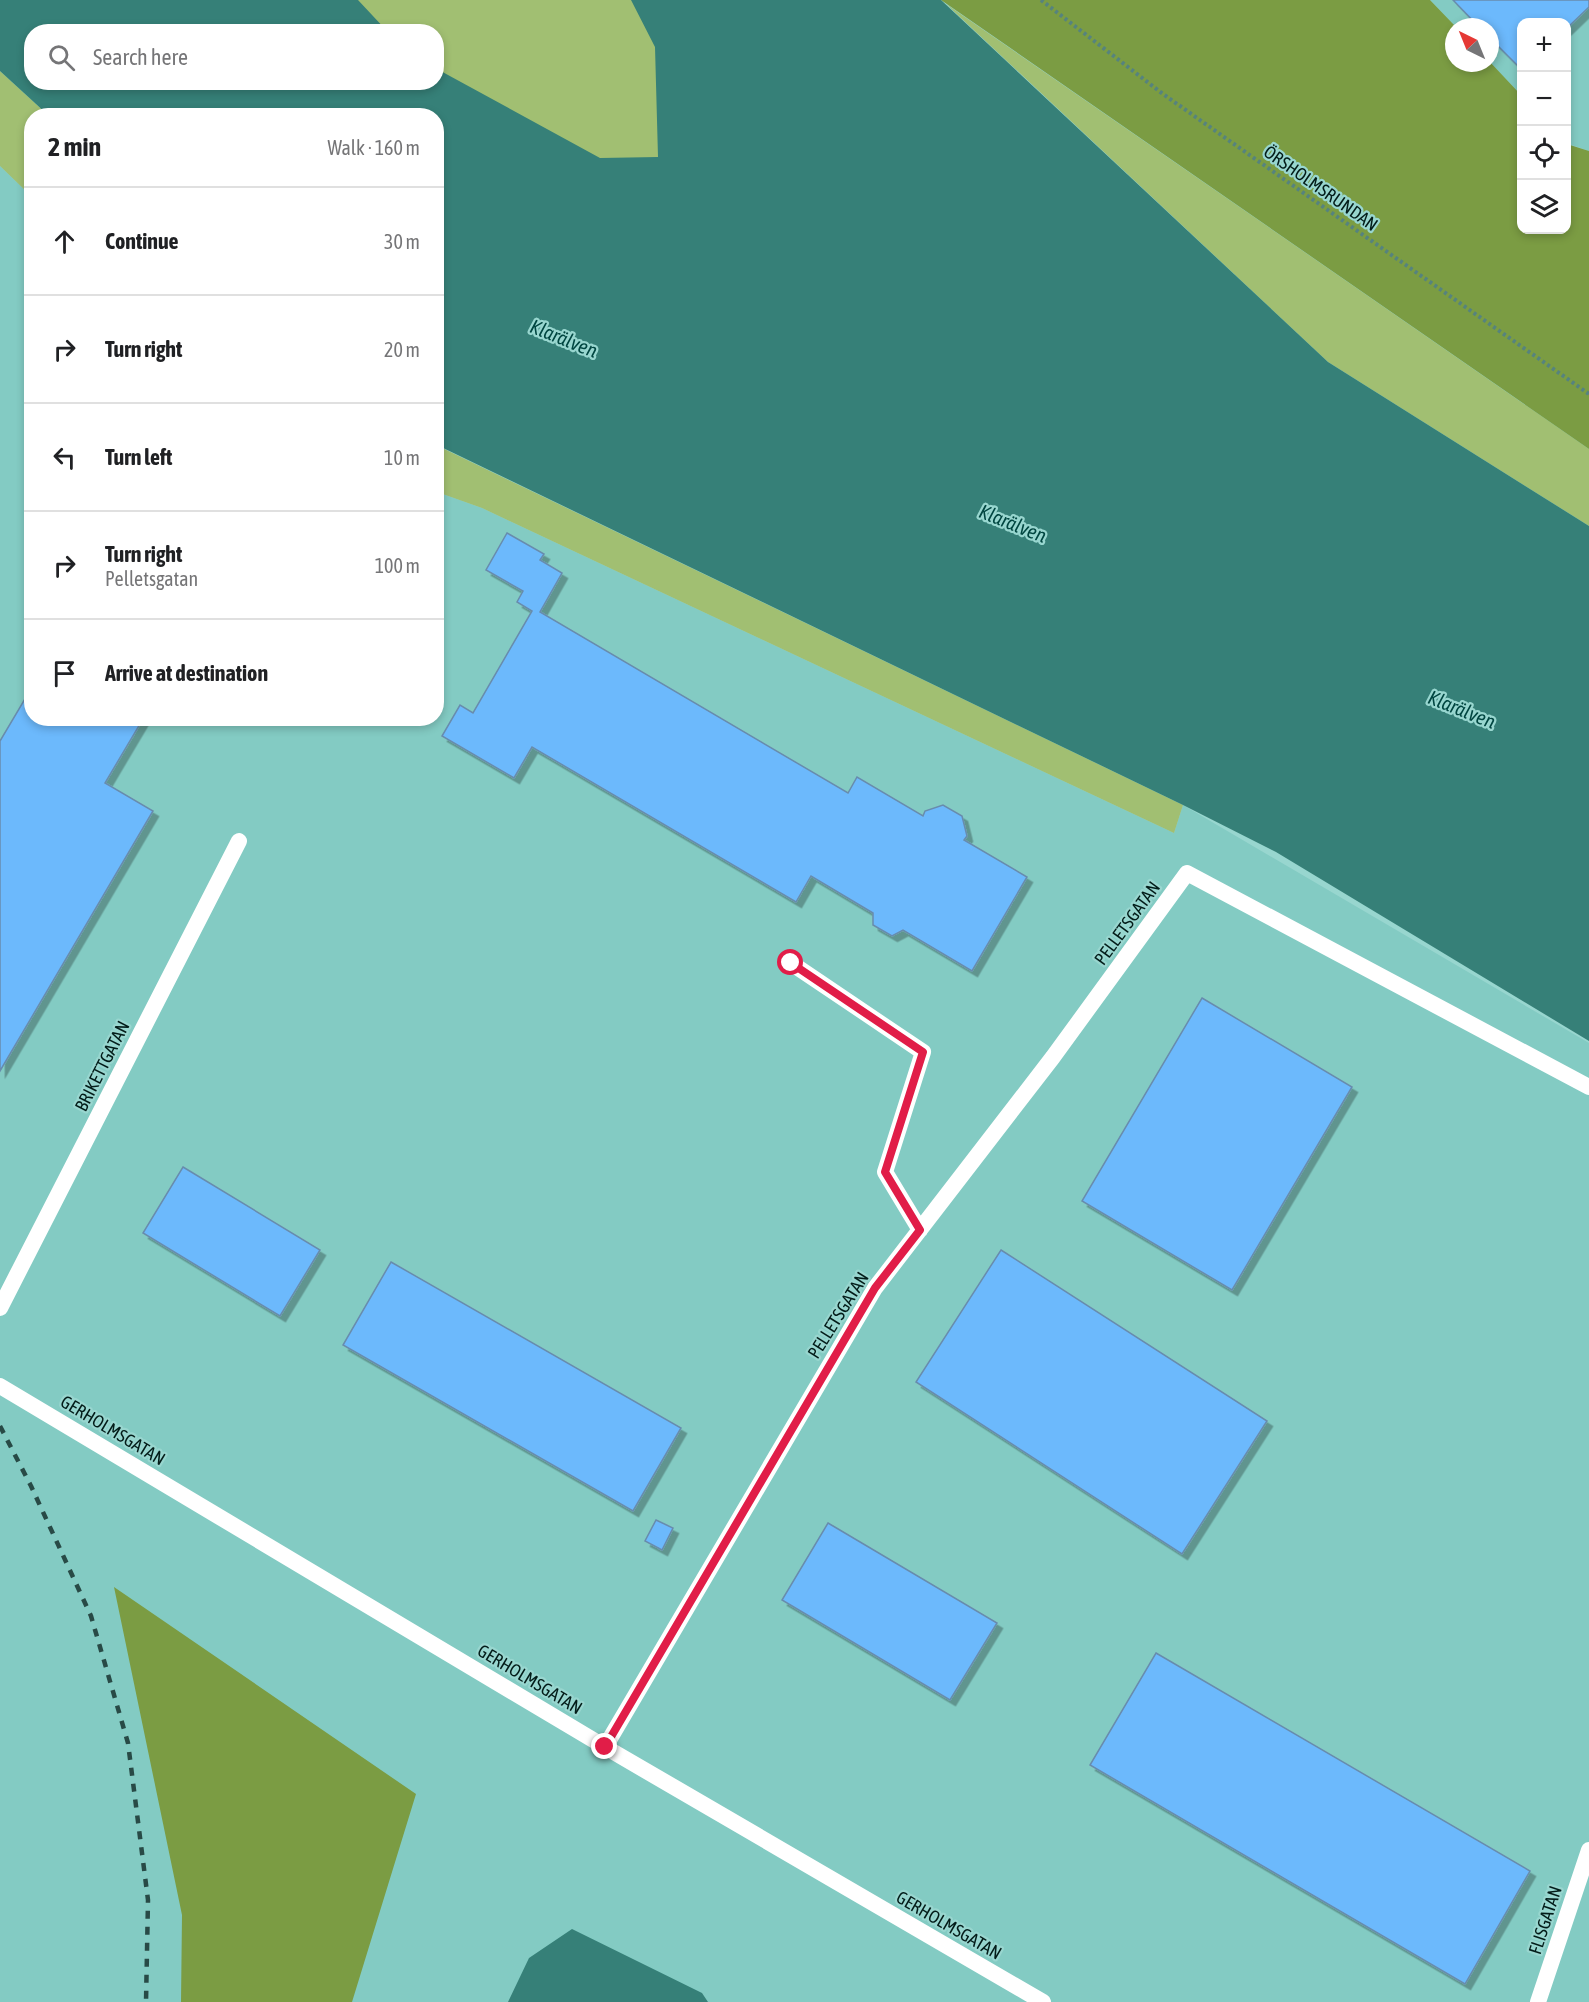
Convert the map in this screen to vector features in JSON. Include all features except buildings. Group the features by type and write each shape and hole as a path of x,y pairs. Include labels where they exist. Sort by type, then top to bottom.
{"lane":[{"name":"BRIKETTGATAN","path":"0,1308 239,841"},
{"name":"PELLETSGATAN","path":"605,1747 875,1288 1053,1057 1187,873 1589,1087"},
{"path":"791,963 923,1052 885,1172 920,1230"},
{"name":"GERHOLMSGATAN","path":"0,1386 605,1747 1042,2002"},
{"name":"FLISGATAN","path":"1538,2002 1589,1850"}],"path":[{"name":"ÖRSHOLMSRUNDAN","path":"1041,0 1163,94 1589,393"}],"shaded area":[{"path":"1430,0 1589,0 1589,151 1571,145 1571,18 1517,18 1517,91 1499,72 1499,18 1447,18"},
{"path":"0,166 24,189 24,726 444,726 444,494 482,508 1174,833 1183,805 1589,1043 1589,2002 0,2002"}],"green space":[{"path":"192,0 696,0 861,234 444,118 444,108 436,108 436,90 444,90 444,24 224,24"},
{"path":"941,0 1430,0 1447,18 1445,18 1445,72 1499,72 1517,91 1517,234 1571,234 1571,145 1589,151 1589,449"},
{"path":"946,4 1589,449 1589,526 1328,362"},
{"path":"0,71 40,108 24,108 24,189 0,166"},
{"path":"444,449 1183,805 1174,833 482,508 444,494"},
{"path":"114,1587 416,1794 352,2002 181,2002 182,1915"}],"water":[{"name":"Klarälven","path":"0,0 358,0 380,24 24,24 24,90 444,90 444,73 600,158 658,157 655,47 631,0 941,0 1328,362 1589,526 1589,1041 1276,852 444,448 444,108 40,108 0,71"},
{"path":"572,1929 702,1993 708,2002 508,2002 529,1958"}],"railway":[{"path":"0,1426 31,1486 91,1616 128,1743 148,1900 146,2002"}],"route":[{"path":"605,1747 875,1288 920,1230 885,1172 923,1052 791,963"}]}
